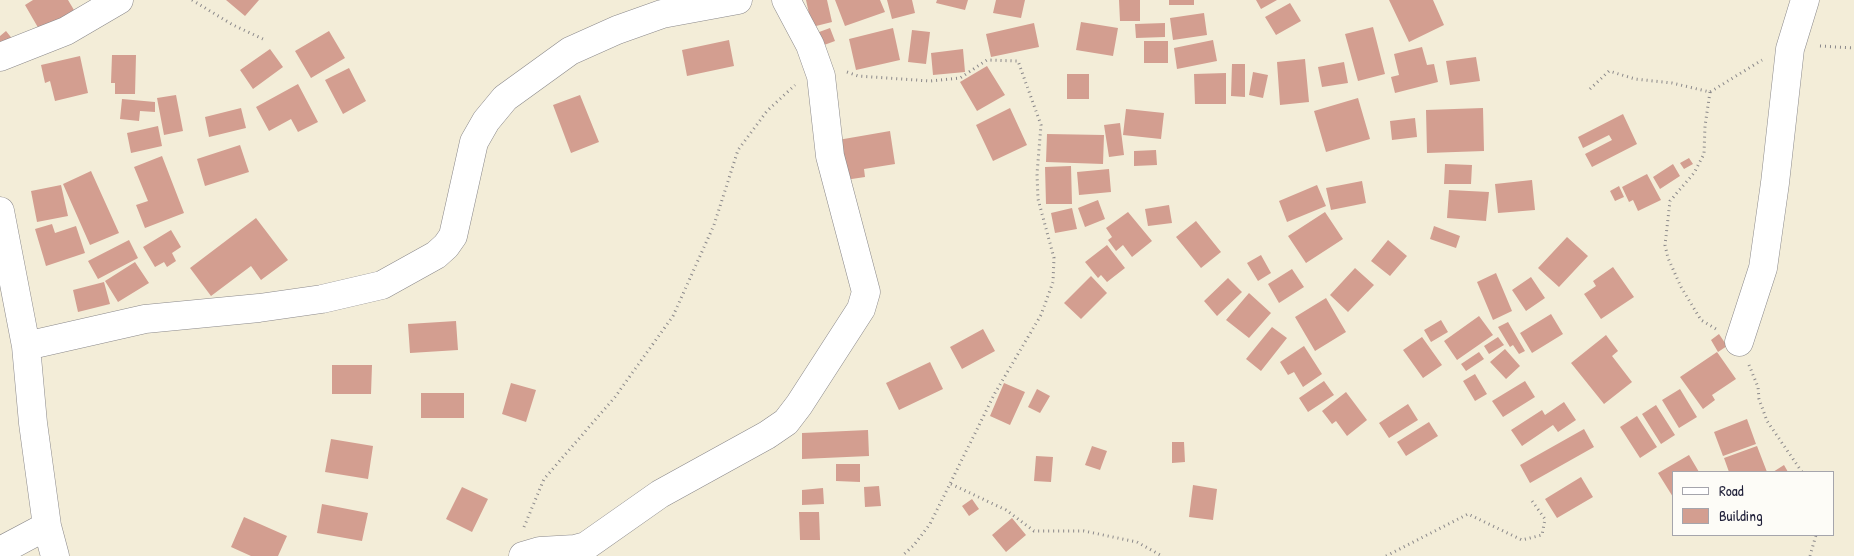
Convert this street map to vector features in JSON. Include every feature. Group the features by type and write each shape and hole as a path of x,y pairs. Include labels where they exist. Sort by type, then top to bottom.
{"street":[{"path":"0,57 66,31 120,0"},
{"path":"26,346 145,319 259,308 322,299 382,285 436,255 453,236 474,142 486,120 505,98 537,73 570,52 617,30 662,14 738,0"},
{"path":"523,543 540,551 575,549 586,546 660,494 767,435 786,422 861,309 866,292 830,156 822,76 818,63 786,0"},
{"path":"1739,342 1763,268 1790,50 1805,0"},
{"path":"0,211 26,346 33,423 47,526 55,556"},
{"path":"0,551 47,526"}],"path":[{"path":"192,0 233,26 263,39"},
{"path":"1590,89 1609,70 1635,79 1672,83 1710,92 1770,55 1798,46 1854,48"},
{"path":"523,543 544,479 615,397 672,316 714,225 738,150 767,111 818,63 858,76 930,81 960,78 987,60 1018,61 1041,125 1037,174 1038,198 1054,258 1054,282 1041,315 995,393 930,524 914,545 902,556"},
{"path":"1668,258 1665,245 1670,201 1694,173 1704,154 1705,126 1710,92"},
{"path":"951,484 1006,510 1034,531 1084,531 1137,542 1162,556"},
{"path":"1386,556 1468,514 1522,540 1542,536 1544,519 1532,502"},
{"path":"1810,556 1816,536"}],"building":[{"path":"33,0 68,0 74,10 40,31 25,5"},
{"path":"226,0 259,0 245,16"},
{"path":"806,0 827,0 832,22 812,27"},
{"path":"835,0 880,0 885,12 845,26"},
{"path":"887,0 912,0 915,13 892,19"},
{"path":"937,0 968,0 965,10 936,3"},
{"path":"996,0 1025,0 1021,18 993,13"},
{"path":"1119,0 1140,0 1140,21 1120,21"},
{"path":"1169,0 1194,0 1194,5 1169,5"},
{"path":"1256,0 1277,0 1261,9"},
{"path":"1389,0 1433,0 1444,25 1409,42"},
{"path":"1290,3 1301,21 1276,35 1265,17"},
{"path":"1204,13 1207,35 1173,40 1170,18"},
{"path":"1081,22 1118,28 1113,56 1076,50"},
{"path":"1034,23 1039,47 991,57 986,34"},
{"path":"1165,23 1165,37 1136,38 1135,24"},
{"path":"1373,27 1385,74 1358,81 1345,34"},
{"path":"830,28 835,41 816,48 811,35"},
{"path":"893,28 900,60 856,70 849,39"},
{"path":"912,30 930,32 926,64 908,62"},
{"path":"6,31 14,41 0,51 0,36"},
{"path":"329,31 345,58 311,78 295,51"},
{"path":"729,40 734,66 687,76 682,50"},
{"path":"1213,40 1217,61 1177,69 1174,48"},
{"path":"1144,41 1168,41 1168,63 1144,63"},
{"path":"1422,47 1427,65 1434,64 1438,82 1395,93 1391,77 1399,75 1394,54"},
{"path":"270,49 283,67 253,89 240,70"},
{"path":"963,49 965,72 933,75 931,53"},
{"path":"112,55 136,55 135,94 115,94 115,83 111,83"},
{"path":"80,56 88,93 55,101 50,81 45,83 41,65"},
{"path":"1476,57 1480,81 1450,85 1446,61"},
{"path":"1305,59 1309,102 1280,105 1277,62"},
{"path":"1344,62 1348,83 1322,87 1318,67"},
{"path":"1232,64 1245,64 1245,97 1231,96"},
{"path":"987,66 1005,95 977,111 960,82"},
{"path":"349,68 366,101 343,114 325,80"},
{"path":"1253,72 1268,75 1263,98 1249,95"},
{"path":"1226,73 1226,104 1195,104 1194,74"},
{"path":"1067,74 1089,74 1089,99 1067,99"},
{"path":"298,84 318,122 298,132 291,119 269,131 256,107"},
{"path":"176,95 183,131 164,135 157,98"},
{"path":"580,95 599,142 571,153 553,105"},
{"path":"1358,98 1370,139 1326,152 1314,111"},
{"path":"122,99 155,102 155,112 140,111 139,121 120,119"},
{"path":"241,108 246,128 209,137 205,117"},
{"path":"1010,108 1027,145 993,161 976,125"},
{"path":"1483,108 1484,151 1427,153 1426,110"},
{"path":"1126,109 1164,113 1161,139 1123,135"},
{"path":"1623,114 1637,144 1592,167 1585,154 1612,140 1609,135 1583,148 1578,137"},
{"path":"1415,118 1417,137 1392,140 1390,121"},
{"path":"1120,123 1124,155 1109,157 1104,125"},
{"path":"158,126 162,146 131,153 127,133"},
{"path":"890,131 895,164 864,169 865,177 845,180 838,140"},
{"path":"1047,134 1104,135 1103,164 1046,162"},
{"path":"240,145 249,172 205,186 197,159"},
{"path":"1156,150 1157,165 1134,166 1134,151"},
{"path":"162,156 184,213 145,228 136,205 148,201 134,167"},
{"path":"1689,158 1693,164 1684,169 1680,163"},
{"path":"1445,164 1472,165 1471,184 1444,184"},
{"path":"1673,164 1680,176 1660,189 1653,177"},
{"path":"1071,166 1072,204 1046,204 1045,167"},
{"path":"1109,169 1111,192 1079,195 1077,172"},
{"path":"91,171 119,233 90,245 63,184"},
{"path":"1647,174 1661,200 1638,211 1633,200 1629,202 1622,187"},
{"path":"1532,180 1535,210 1498,213 1495,184"},
{"path":"1362,181 1366,203 1331,210 1326,188"},
{"path":"61,185 68,216 37,222 31,191"},
{"path":"1317,185 1326,206 1287,222 1279,201"},
{"path":"1619,186 1624,197 1615,201 1610,191"},
{"path":"1449,190 1489,192 1486,221 1447,218"},
{"path":"1098,200 1105,219 1085,227 1078,208"},
{"path":"1169,205 1172,223 1148,226 1145,209"},
{"path":"1072,208 1077,229 1055,233 1051,213"},
{"path":"1128,212 1152,241 1132,257 1123,245 1116,251 1108,240 1112,237 1106,228"},
{"path":"1325,212 1343,239 1306,263 1288,236"},
{"path":"256,218 288,260 261,280 251,266 211,296 190,268"},
{"path":"1196,221 1221,252 1201,268 1176,237"},
{"path":"52,224 55,233 76,226 85,253 46,266 35,229"},
{"path":"1434,226 1460,236 1456,248 1430,239"},
{"path":"171,230 181,247 172,253 176,261 167,267 164,262 155,267 143,247"},
{"path":"1567,237 1588,256 1559,287 1538,268"},
{"path":"129,240 138,258 98,279 88,261"},
{"path":"1388,240 1407,256 1390,276 1371,261"},
{"path":"1107,245 1125,268 1107,282 1101,275 1098,278 1085,262"},
{"path":"1261,255 1271,273 1258,281 1247,263"},
{"path":"135,262 149,283 118,302 105,281"},
{"path":"1613,267 1634,297 1601,319 1584,294 1596,286 1593,281"},
{"path":"1355,268 1374,285 1348,312 1330,295"},
{"path":"1292,269 1304,287 1279,303 1268,284"},
{"path":"1496,273 1512,311 1493,320 1477,282"},
{"path":"1091,276 1107,293 1081,319 1064,303"},
{"path":"1531,277 1545,298 1526,311 1512,290"},
{"path":"1228,278 1242,292 1217,316 1204,301"},
{"path":"104,282 110,304 78,312 73,290"},
{"path":"1249,293 1271,313 1249,338 1226,320"},
{"path":"1326,298 1346,332 1315,351 1295,317"},
{"path":"1551,314 1563,334 1532,353 1520,333"},
{"path":"1479,316 1493,335 1457,360 1444,341"},
{"path":"1441,320 1448,332 1431,342 1424,330"},
{"path":"456,321 458,350 410,353 408,324"},
{"path":"1508,322 1525,351 1519,354 1513,345 1510,347 1498,327"},
{"path":"1272,327 1287,338 1261,371 1246,359"},
{"path":"983,329 995,351 962,369 950,347"},
{"path":"1719,334 1727,346 1718,352 1711,340"},
{"path":"1606,335 1618,351 1612,356 1632,382 1604,404 1571,363"},
{"path":"1422,337 1442,365 1423,378 1403,350"},
{"path":"1498,337 1504,345 1489,354 1484,346"},
{"path":"1304,346 1322,374 1303,387 1294,372 1288,375 1280,362"},
{"path":"1505,349 1520,366 1506,379 1490,362"},
{"path":"1479,352 1484,359 1466,371 1461,364"},
{"path":"1717,352 1736,379 1712,395 1715,400 1703,409 1680,377"},
{"path":"930,362 943,389 899,410 886,383"},
{"path":"332,365 372,365 371,394 332,394"},
{"path":"1475,374 1487,394 1475,401 1463,381"},
{"path":"1324,381 1334,395 1308,412 1299,398"},
{"path":"1525,381 1535,397 1503,417 1492,401"},
{"path":"511,383 536,390 526,422 502,414"},
{"path":"1004,383 1025,392 1010,425 990,416"},
{"path":"1037,389 1050,396 1040,413 1028,407"},
{"path":"1680,389 1697,417 1679,428 1662,400"},
{"path":"1346,392 1367,420 1347,436 1336,421 1332,424 1322,411"},
{"path":"421,393 464,393 464,418 421,418"},
{"path":"1564,402 1576,420 1558,432 1553,425 1522,446 1511,430 1542,410 1545,415"},
{"path":"1408,404 1418,420 1389,438 1379,423"},
{"path":"1656,405 1675,435 1661,444 1642,414"},
{"path":"1637,416 1657,447 1640,458 1620,427"},
{"path":"1747,419 1756,444 1723,456 1714,432"},
{"path":"1429,422 1438,436 1406,456 1397,442"},
{"path":"1584,429 1594,447 1530,483 1520,465"},
{"path":"868,430 869,456 802,459 802,433"},
{"path":"331,439 373,446 368,479 325,472"},
{"path":"1172,442 1184,442 1185,462 1172,463"},
{"path":"1092,446 1107,451 1100,470 1085,465"},
{"path":"1757,446 1767,471 1729,471 1724,458"},
{"path":"1689,455 1698,471 1672,471 1672,495 1658,473"},
{"path":"1036,456 1053,457 1051,482 1034,481"},
{"path":"836,464 860,464 860,482 836,481"},
{"path":"1784,465 1787,471 1775,471"},
{"path":"1581,477 1593,497 1557,518 1545,499"},
{"path":"1193,485 1217,489 1213,520 1189,517"},
{"path":"879,486 881,506 865,507 864,487"},
{"path":"462,487 488,499 472,532 446,519"},
{"path":"823,488 824,504 802,505 802,490"},
{"path":"972,499 979,509 969,516 962,506"},
{"path":"322,504 368,513 362,541 317,533"},
{"path":"799,512 819,512 820,540 800,540"},
{"path":"244,517 287,536 278,556 251,556 231,547"},
{"path":"1012,518 1026,535 1006,552 992,535"}]}
